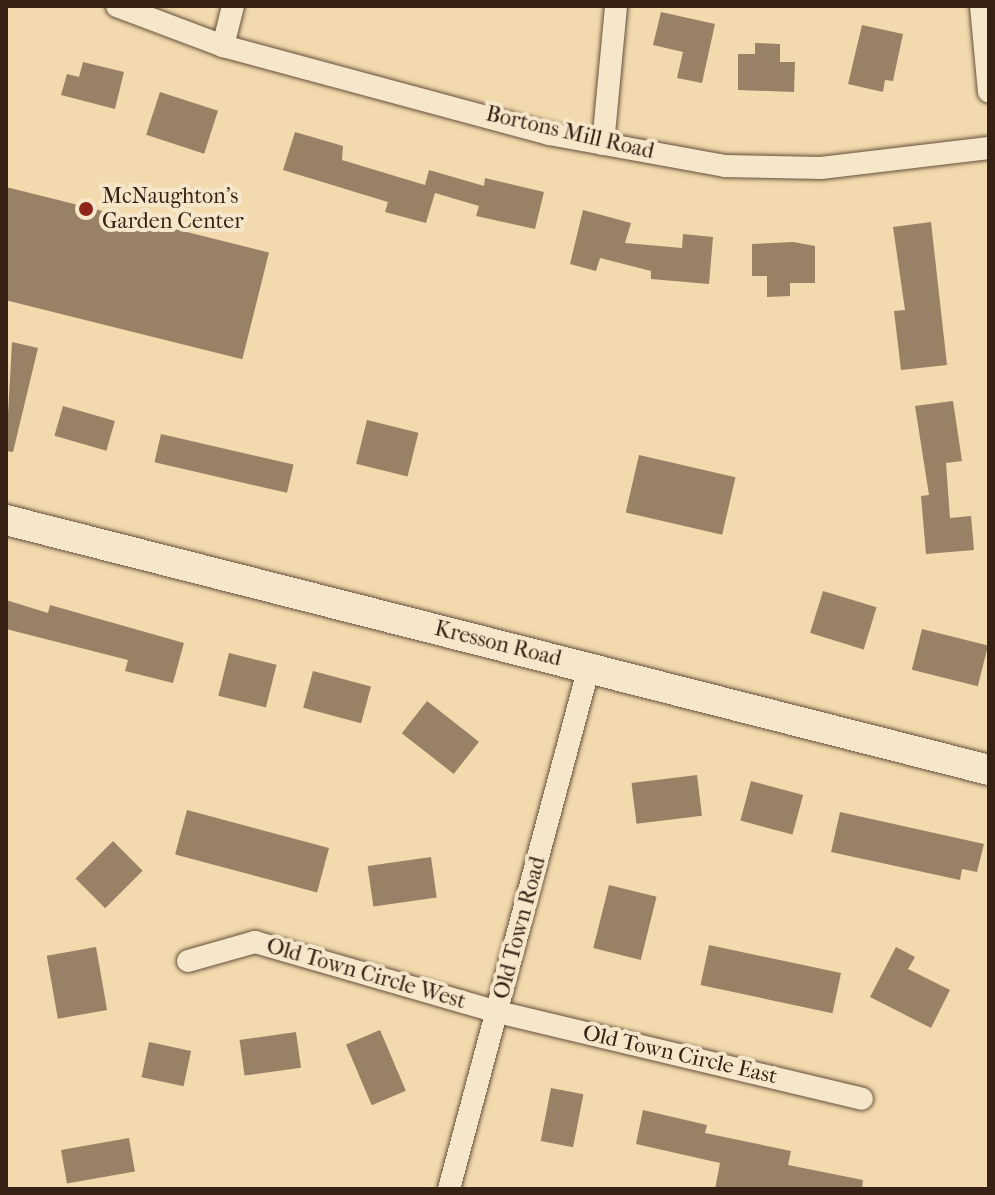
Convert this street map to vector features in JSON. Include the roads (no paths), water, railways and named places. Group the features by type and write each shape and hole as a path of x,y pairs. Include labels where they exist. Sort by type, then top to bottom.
{"street":[{"name":"Bortons Mill Road","path":"117,6 223,46 603,144 725,166 821,168 989,148"},
{"path":"223,46 233,6"},
{"path":"603,144 616,6"},
{"path":"981,6 989,92"},
{"name":"Kresson Road","path":"6,520 989,770"},
{"name":"Old Town Road","path":"449,1189 589,667"},
{"name":"Old Town Circle West","path":"188,961 255,942 498,1012"},
{"name":"Old Town Circle East","path":"498,1012 862,1099"}],"place":[{"name":"McNaughton's Garden Center","path":"86,209"}]}
